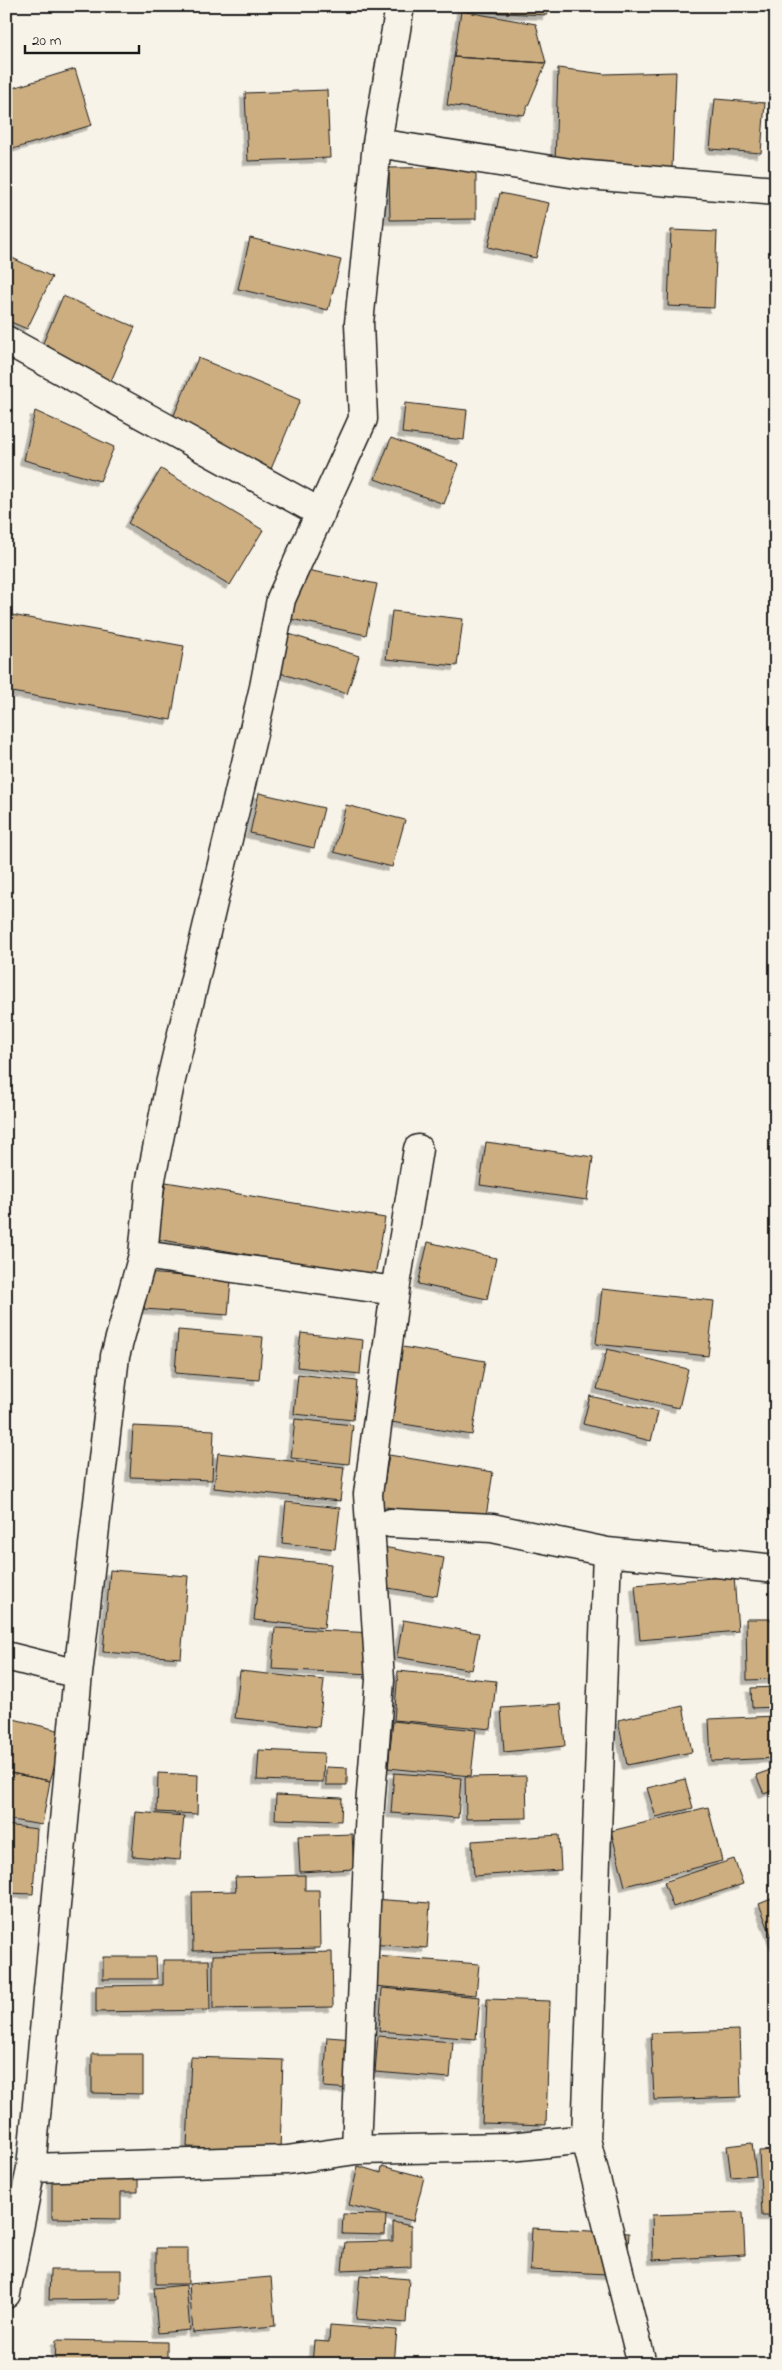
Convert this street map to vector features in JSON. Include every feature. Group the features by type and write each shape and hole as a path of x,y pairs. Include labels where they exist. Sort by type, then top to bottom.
{"street":[{"path":"6,2294 31,2168 78,1674 115,1356 143,1255 150,1184 167,1102 264,688 281,600 363,419 359,323 377,144 400,6"},
{"path":"377,144 577,174 776,191"},
{"path":"6,340 321,512"},
{"path":"356,2150 370,1806 380,1680 368,1494 395,1291 418,1149"},
{"path":"143,1255 395,1291"},
{"path":"391,1524 492,1528 607,1552 776,1569"},
{"path":"607,1552 586,2139 642,2364"},
{"path":"6,1656 78,1674"},
{"path":"31,2168 287,2160 356,2150 510,2147 586,2139"}],"building":[{"path":"461,6 547,6 547,15 461,11"},
{"path":"461,11 536,24 546,63 454,57"},
{"path":"454,57 546,63 524,115 447,105"},
{"path":"558,68 604,74 676,72 672,168 555,164"},
{"path":"75,69 92,125 6,151 6,90"},
{"path":"327,90 330,158 248,161 245,93"},
{"path":"715,99 765,103 761,153 710,149"},
{"path":"476,167 476,219 390,220 389,168"},
{"path":"500,193 549,203 536,258 488,247"},
{"path":"671,230 717,232 714,308 668,306"},
{"path":"250,238 341,260 328,310 238,289"},
{"path":"6,255 52,277 27,329 6,320"},
{"path":"63,296 135,327 111,381 40,350"},
{"path":"198,358 300,400 271,469 169,427"},
{"path":"405,403 467,410 464,440 402,433"},
{"path":"35,411 114,447 100,481 24,460"},
{"path":"391,438 459,464 444,504 375,479"},
{"path":"161,469 263,530 230,585 128,523"},
{"path":"302,569 377,584 366,635 291,619"},
{"path":"392,611 463,619 457,666 386,659"},
{"path":"6,614 184,646 171,720 6,691"},
{"path":"289,634 359,656 347,694 277,672"},
{"path":"259,793 324,808 314,848 250,833"},
{"path":"346,805 405,820 392,867 334,852"},
{"path":"486,1142 593,1157 587,1200 480,1185"},
{"path":"166,1182 385,1218 375,1276 156,1239"},
{"path":"428,1242 496,1258 487,1299 418,1284"},
{"path":"147,1273 231,1280 228,1315 144,1309"},
{"path":"602,1289 714,1301 708,1356 596,1344"},
{"path":"178,1330 263,1337 259,1380 175,1373"},
{"path":"301,1333 363,1340 360,1374 297,1367"},
{"path":"397,1346 485,1361 472,1435 385,1421"},
{"path":"607,1349 688,1369 679,1408 597,1389"},
{"path":"298,1374 357,1381 353,1420 294,1414"},
{"path":"590,1396 658,1412 651,1441 583,1424"},
{"path":"295,1419 353,1425 349,1464 291,1458"},
{"path":"133,1426 214,1430 212,1480 130,1477"},
{"path":"218,1453 344,1467 340,1501 214,1488"},
{"path":"389,1455 493,1472 485,1523 380,1506"},
{"path":"286,1502 340,1508 335,1549 282,1543"},
{"path":"383,1547 444,1558 437,1596 376,1586"},
{"path":"261,1556 331,1564 324,1628 254,1620"},
{"path":"110,1570 188,1576 181,1658 103,1652"},
{"path":"734,1576 738,1631 640,1640 635,1585"},
{"path":"746,1619 776,1619 776,1679 747,1680"},
{"path":"403,1620 479,1633 472,1670 397,1657"},
{"path":"275,1628 374,1633 372,1674 272,1669"},
{"path":"240,1671 324,1680 319,1727 235,1718"},
{"path":"398,1671 496,1681 491,1729 394,1720"},
{"path":"776,1687 776,1707 752,1708 751,1688"},
{"path":"561,1704 565,1746 504,1752 501,1708"},
{"path":"683,1706 692,1752 627,1765 618,1720"},
{"path":"776,1716 776,1758 711,1761 709,1719"},
{"path":"6,1717 65,1732 50,1781 6,1772"},
{"path":"393,1721 476,1730 471,1776 388,1768"},
{"path":"259,1750 324,1753 323,1782 257,1780"},
{"path":"326,1767 347,1768 347,1785 326,1785"},
{"path":"776,1768 776,1789 764,1794 756,1775"},
{"path":"6,1772 50,1781 42,1825 6,1819"},
{"path":"158,1773 198,1775 197,1814 157,1812"},
{"path":"394,1773 461,1778 458,1818 391,1813"},
{"path":"526,1776 527,1818 466,1819 465,1777"},
{"path":"685,1779 693,1808 656,1817 647,1788"},
{"path":"276,1795 342,1798 341,1821 275,1819"},
{"path":"708,1807 722,1861 625,1886 611,1831"},
{"path":"136,1812 184,1816 180,1860 132,1856"},
{"path":"6,1825 37,1829 33,1894 6,1893"},
{"path":"352,1834 354,1869 300,1872 298,1836"},
{"path":"559,1835 561,1870 474,1876 472,1841"},
{"path":"734,1859 743,1884 673,1907 664,1882"},
{"path":"305,1875 305,1890 319,1890 320,1948 193,1951 192,1892 236,1891 235,1877"},
{"path":"776,1897 776,1945 775,1945 759,1904"},
{"path":"372,1899 430,1903 427,1948 369,1944"},
{"path":"332,1952 333,2007 213,2009 213,1955"},
{"path":"375,1956 479,1964 476,1995 373,1986"},
{"path":"103,1957 156,1957 157,1979 103,1979"},
{"path":"163,1960 209,1960 210,2010 96,2012 96,1986 163,1985"},
{"path":"382,1988 480,1997 476,2039 379,2031"},
{"path":"487,1999 550,2001 546,2125 482,2123"},
{"path":"739,2030 741,2097 654,2100 651,2033"},
{"path":"378,2036 453,2042 450,2078 375,2072"},
{"path":"327,2037 354,2039 350,2089 324,2087"},
{"path":"92,2054 143,2054 143,2094 92,2093"},
{"path":"191,2057 283,2060 280,2150 187,2147"},
{"path":"752,2143 756,2175 731,2177 727,2146"},
{"path":"776,2150 776,2216 762,2216 759,2151"},
{"path":"358,2166 381,2173 382,2166 424,2177 413,2221 349,2205"},
{"path":"52,2175 138,2175 138,2192 121,2192 121,2219 52,2218"},
{"path":"743,2212 745,2255 653,2260 652,2215"},
{"path":"343,2214 386,2215 385,2235 342,2234"},
{"path":"393,2222 411,2226 411,2267 342,2270 345,2242 393,2241"},
{"path":"532,2228 629,2233 626,2275 530,2270"},
{"path":"156,2248 188,2248 188,2284 156,2284"},
{"path":"50,2270 121,2270 121,2299 49,2300"},
{"path":"360,2275 409,2279 406,2323 356,2319"},
{"path":"271,2277 275,2326 193,2333 189,2284"},
{"path":"186,2285 190,2330 158,2333 154,2288"},
{"path":"330,2325 397,2330 394,2364 312,2364 314,2341 329,2342"},
{"path":"56,2340 167,2342 167,2364 55,2364"},
{"path":"776,2360 776,2364 756,2364 756,2361"}]}
